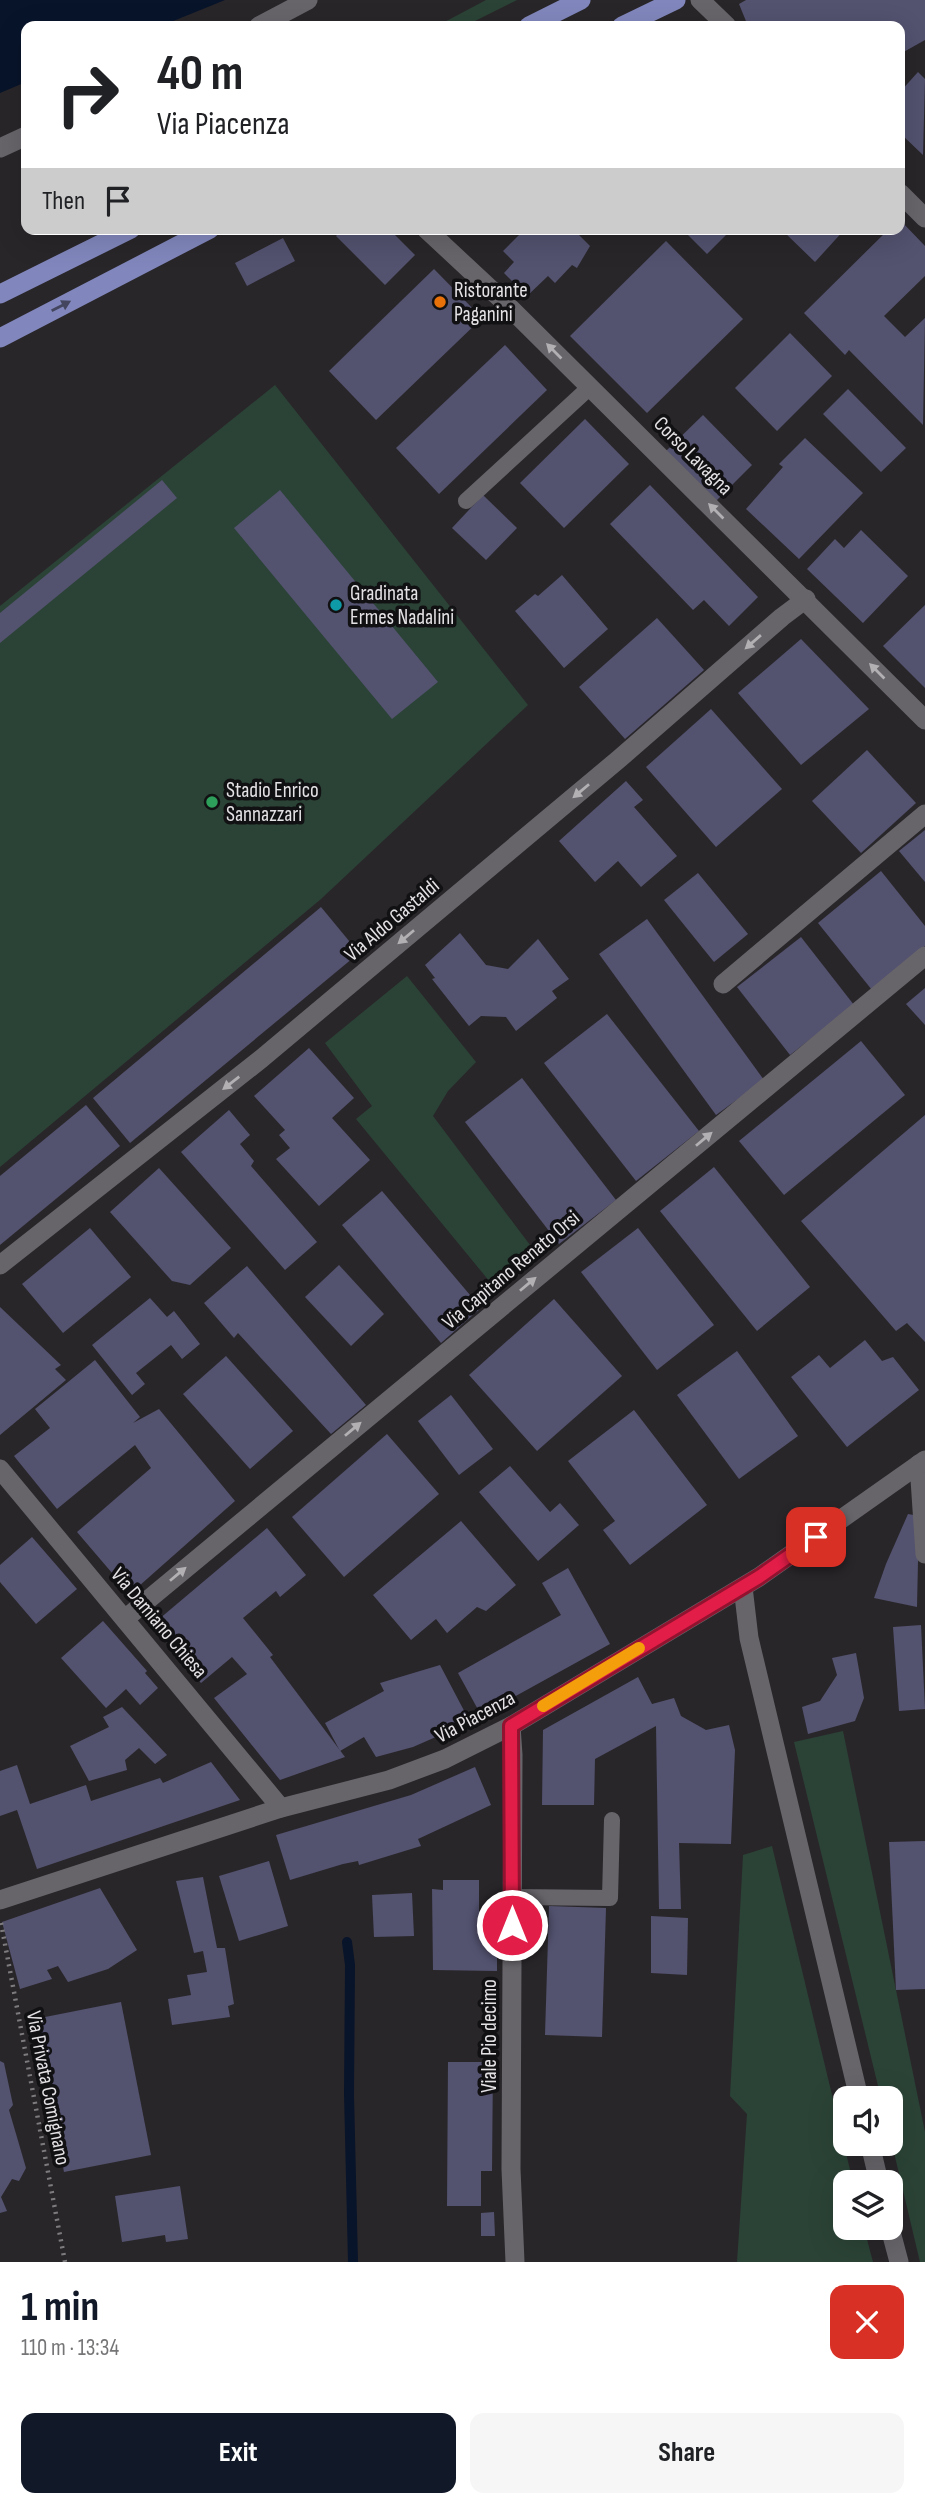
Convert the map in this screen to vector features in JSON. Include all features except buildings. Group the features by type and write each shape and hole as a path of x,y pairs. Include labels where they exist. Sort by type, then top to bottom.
{"main road":[{"path":"539,21 581,0"},
{"path":"632,21 676,0"},
{"path":"0,294 119,235"},
{"path":"0,338 197,235"}],"street":[{"path":"268,21 308,0"},
{"path":"700,0 722,21"},
{"path":"0,148 21,138"},
{"path":"905,198 925,218"},
{"name":"Corso Lavagna","path":"432,235 806,599 925,720"},
{"name":"Via Aldo Gastaldi","path":"0,1265 261,1059 806,599"},
{"path":"723,984 925,814"},
{"name":"Via Capitano Renato Orsi","path":"125,1618 925,956"},
{"name":"Via Piacenza","path":"922,1462 925,1554"},
{"name":"Via Piacenza","path":"0,1900 281,1808 389,1780 445,1759 511,1726 743,1587 922,1462"},
{"name":"Via Damiano Chiesa","path":"0,1469 281,1808"},
{"path":"743,1587 749,1638 856,2086"},
{"name":"Viale Pio decimo","path":"511,1726 511,2169 515,2262"},
{"path":"893,2240 899,2262"}],"lane":[{"path":"466,501 590,387"},
{"path":"513,1898 610,1898 612,1820"}],"path":[{"name":"Via Privata Comignano","path":"0,1919 65,2262"}],"green space":[{"path":"486,0 517,0 475,21 446,21"},
{"name":"Stadio Enrico Sannazzari","path":"275,385 528,705 321,899 0,1167 0,606"},
{"path":"407,976 476,1062 448,1091 433,1116 536,1253 495,1288 356,1119 372,1106 325,1043"},
{"path":"843,1731 925,2132 925,2262 920,2262 903,2190 903,2170 898,2170 895,2156 903,2156 903,2086 878,2086 794,1742"},
{"path":"772,1846 833,2099 833,2156 847,2156 850,2170 833,2170 833,2240 867,2240 873,2262 737,2262 747,2114 730,2096 743,1855"}],"water":[{"path":"0,0 225,0 173,21 21,21 21,84 0,93"}],"waterway":[{"path":"347,1942 350,1965 349,2094 353,2262"}],"slow traffic":[{"path":"543,1706 639,1648"}],"place":[{"name":"Ristorante Paganini","path":"440,302"},
{"name":"Gradinata Ermes Nadalini","path":"336,605"},
{"name":"Stadio Enrico Sannazzari","path":"212,802"}],"route":[{"path":"512,1925 511,1726 759,1577 816,1537"}]}
